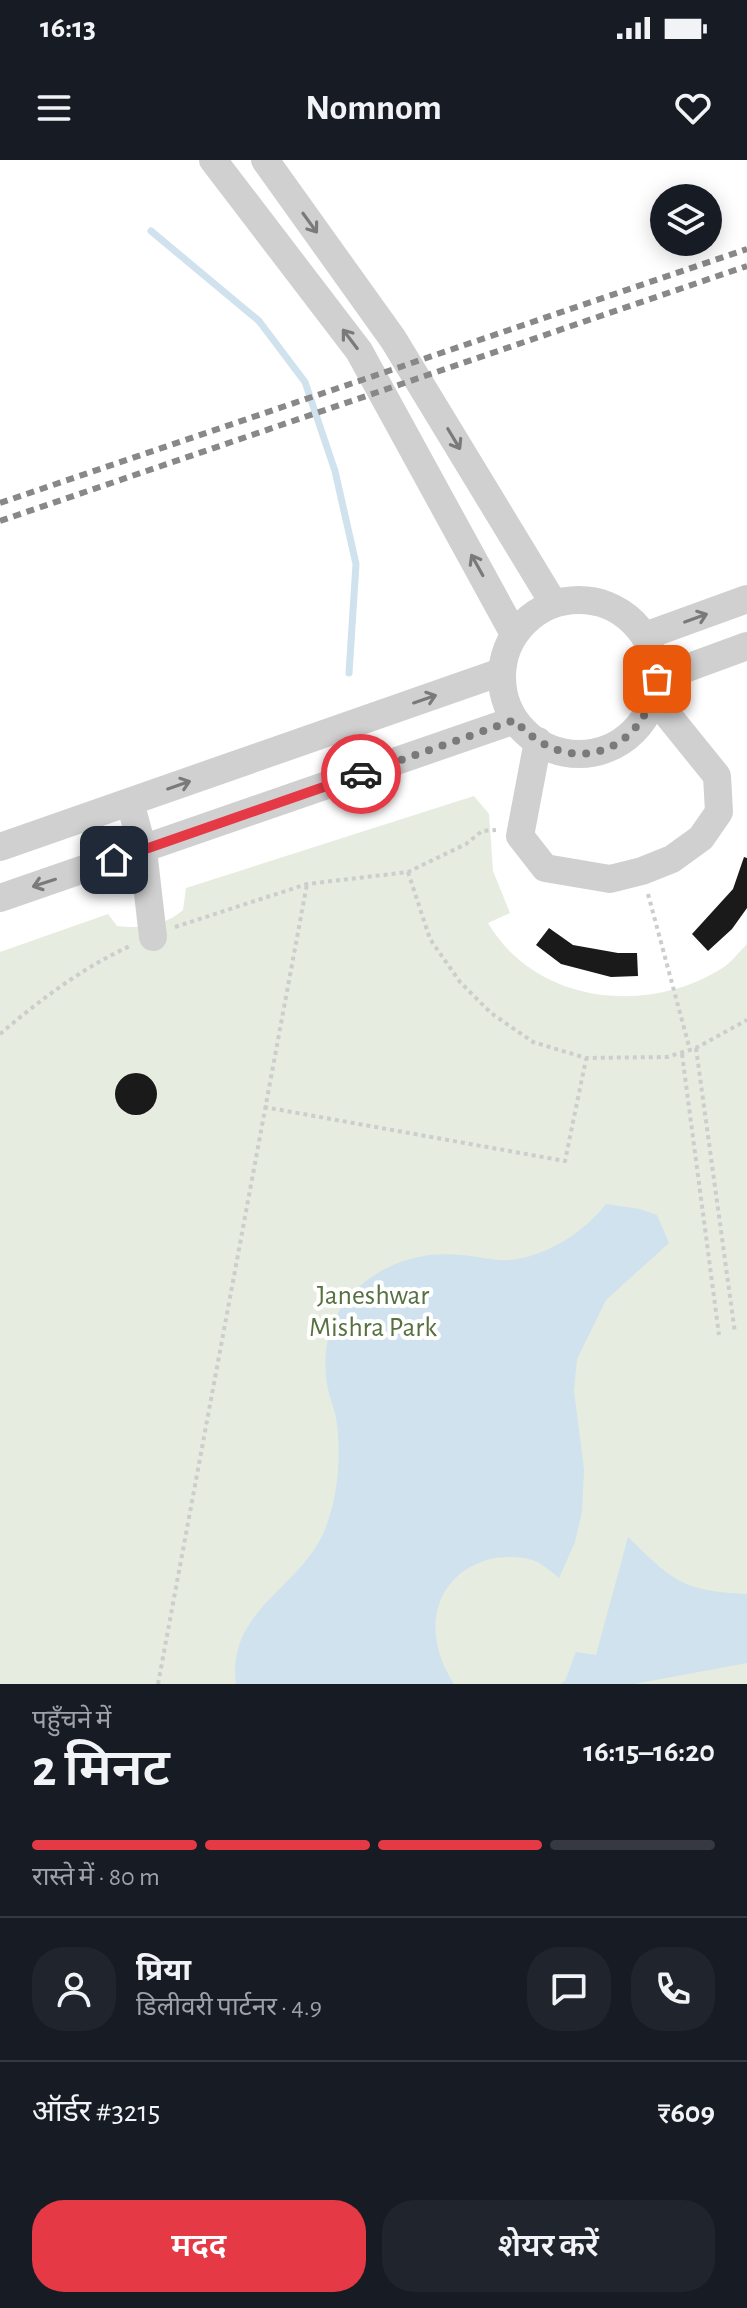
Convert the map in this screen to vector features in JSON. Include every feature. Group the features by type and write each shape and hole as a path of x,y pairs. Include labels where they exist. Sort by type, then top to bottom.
{"street":[{"path":"213,160 359,351 514,634"},
{"path":"265,160 393,339 554,604"},
{"path":"575,599 595,601 632,620 652,649 655,689 646,716 634,731 601,751 582,754 562,752 538,741 515,720 504,697 501,672 505,652 514,634 525,621 554,604 575,599"},
{"path":"645,636 747,599"},
{"path":"655,689 747,646"},
{"path":"0,847 501,672"},
{"path":"538,741 520,836 545,868 610,879 672,859 701,838 719,812 717,776 655,689"},
{"path":"0,898 515,720"},
{"path":"130,802 143,850 153,937"}],"path":[{"path":"0,1034 40,1000 104,958 192,919 307,884 408,872 466,844 482,831 497,830 520,836"},
{"path":"642,871 690,1050"},
{"path":"408,872 430,939 460,982 491,1013 533,1042 586,1058 682,1054 747,1020"},
{"path":"158,1684 307,884"},
{"path":"696,1048 735,1333"},
{"path":"682,1054 719,1335"},
{"path":"264,1107 565,1161 586,1058"}],"green space":[{"name":"Janeshwar Mishra Park","path":"474,796 489,814 493,871 510,913 488,923 508,950 534,971 563,985 594,994 627,996 660,993 691,984 721,969 747,944 747,1684 0,1684 0,952 108,914 117,926 161,923 183,910 186,888"}],"water":[{"path":"606,1204 657,1215 669,1243 606,1300 577,1359 574,1391 584,1469 582,1512 575,1542 559,1578 534,1561 508,1557 490,1559 470,1567 455,1579 444,1593 436,1628 444,1666 454,1684 236,1684 236,1658 243,1636 254,1617 315,1548 330,1515 338,1477 339,1451 336,1420 327,1384 326,1356 331,1330 342,1306 371,1277 395,1264 420,1256 447,1254 509,1260 550,1249 575,1234"},
{"path":"628,1537 656,1564 680,1581 707,1590 747,1594 747,1663 634,1684 560,1684 565,1681 576,1652 596,1655"}],"building":[{"path":"744,857 747,858 747,908 732,929 708,951 692,934 733,889"},
{"path":"549,928 573,945 637,953 638,976 611,977 561,964 536,945"},
{"path":"136,1073 151,1079 157,1094 151,1109 136,1115 121,1109 115,1094 121,1079"}],"waterway":[{"path":"151,231 259,321 305,382 335,471 356,564 349,673"}],"railway":[{"path":"0,503 747,249"},
{"path":"0,521 747,266"}],"way so far":[{"path":"361,774 515,720 527,735 544,746 582,754 601,751 634,731 646,716 654,698 657,679"}],"route":[{"path":"114,860 361,774"}]}
